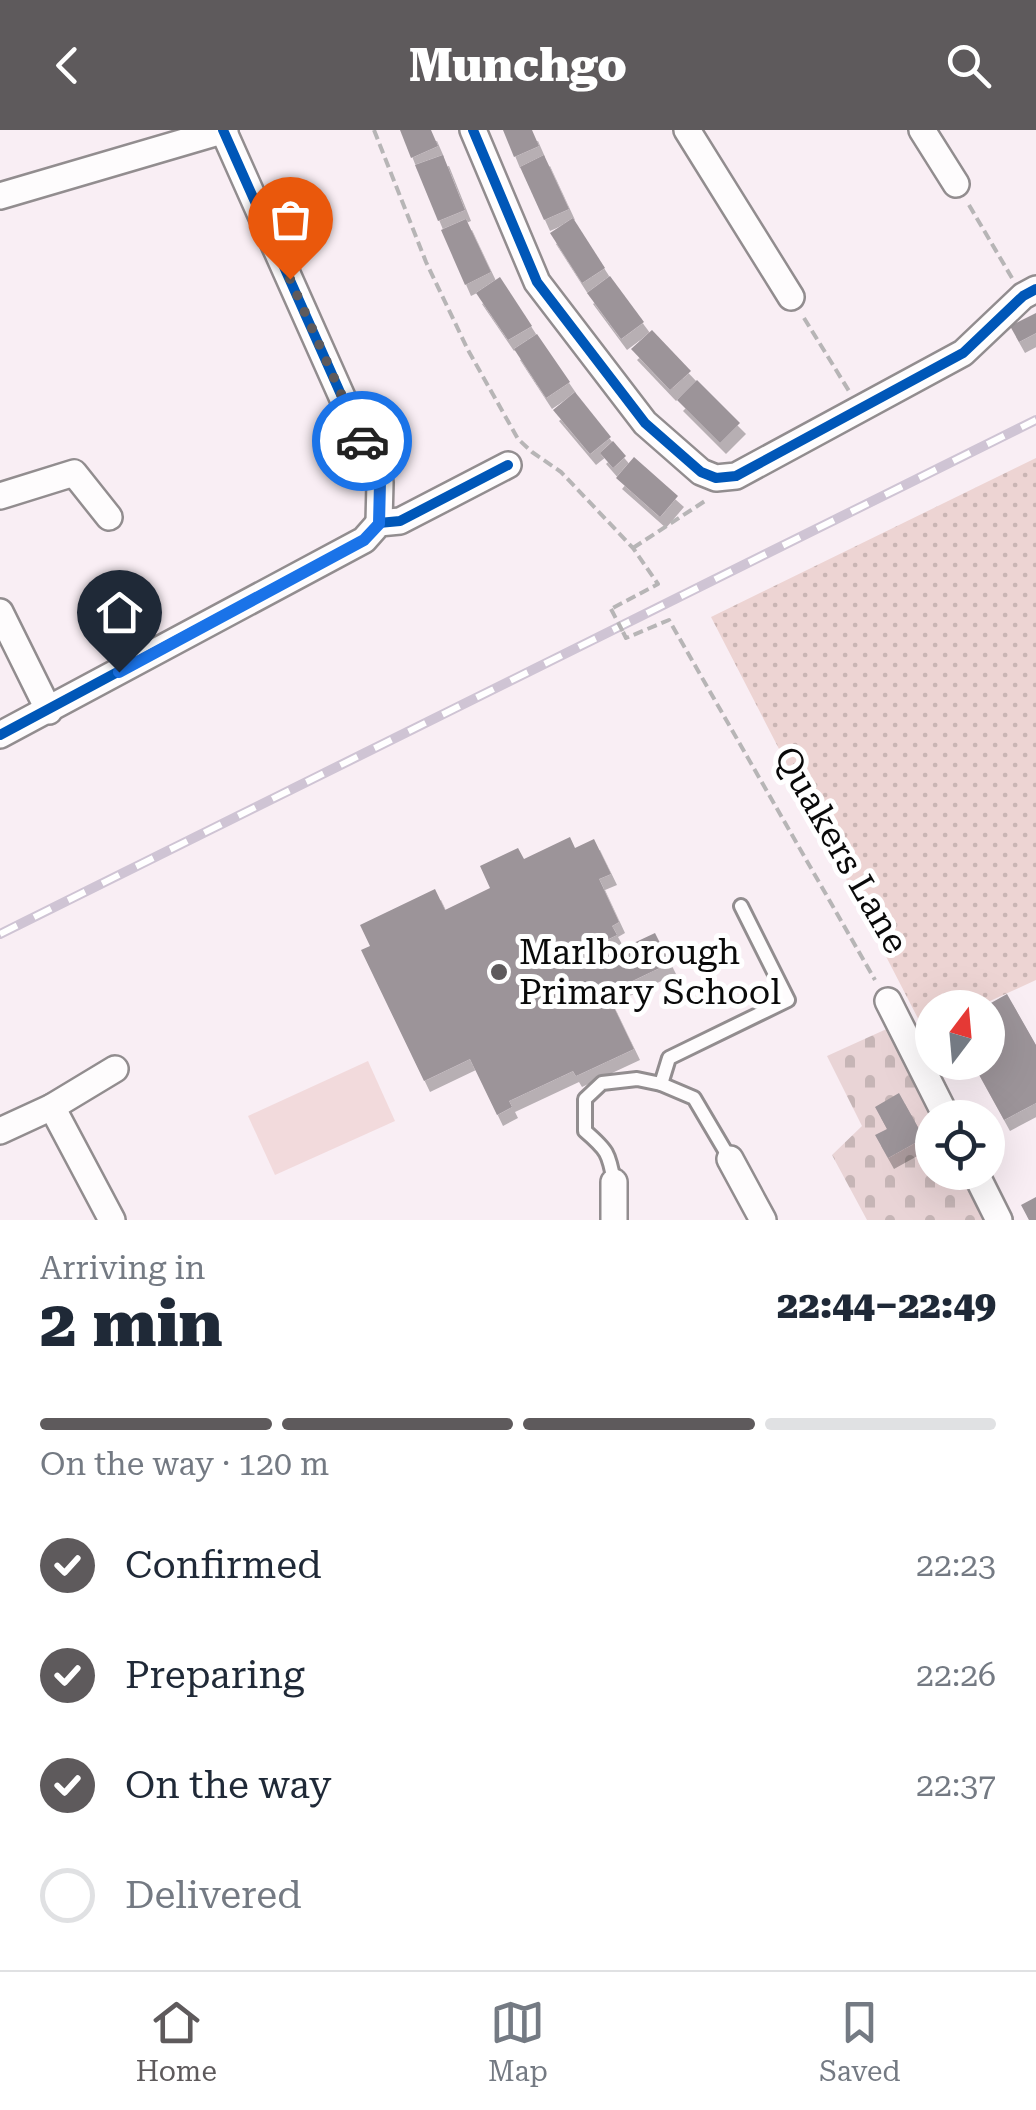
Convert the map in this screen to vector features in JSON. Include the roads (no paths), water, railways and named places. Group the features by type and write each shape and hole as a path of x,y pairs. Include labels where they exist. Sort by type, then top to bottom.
{"street":[{"path":"0,196 224,130 380,482 379,524"},
{"path":"472,130 537,282 645,423 708,475 736,476 963,354 1029,292"},
{"path":"687,130 790,297"},
{"path":"922,130 956,184"},
{"path":"0,736 364,540 379,524 400,521 508,465"},
{"path":"0,496 74,473 109,517"},
{"path":"0,612 49,710"},
{"name":"Quakers Lane","path":"888,1002 938,1100"},
{"path":"0,1132 115,1069"},
{"path":"52,1106 112,1220"},
{"path":"730,1159 762,1220"},
{"path":"614,1182 614,1220"},
{"path":"984,1190 999,1220"}],"lane":[{"path":"662,1084 669,1058 788,1000 742,906"},
{"path":"614,1182 605,1148 585,1131 585,1100 602,1083 637,1079 662,1084 694,1098 730,1159"}],"railway":[{"path":"0,934 1036,420"}],"place":[{"name":"Marlborough Primary School","path":"499,972"}]}
